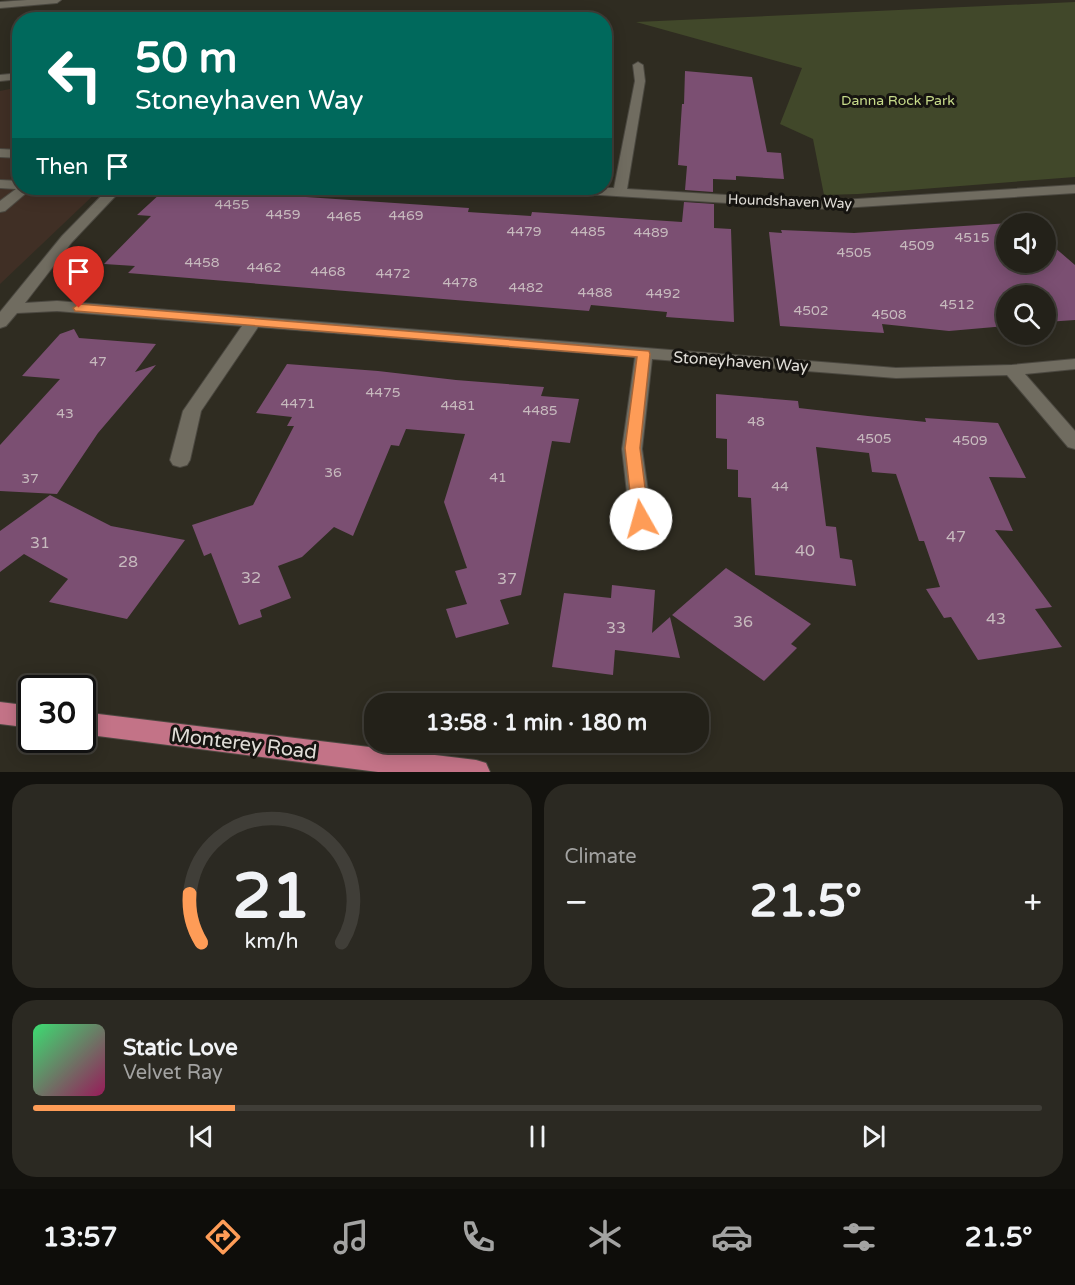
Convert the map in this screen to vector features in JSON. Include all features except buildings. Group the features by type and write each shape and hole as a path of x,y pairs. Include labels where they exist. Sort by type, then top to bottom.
{"main road":[{"path":"0,713 18,715"},
{"name":"Monterey Road","path":"96,725 476,772"}],"street":[{"path":"0,5 57,0"},
{"path":"620,193 640,81 638,65"},
{"name":"Houndshaven Way","path":"612,192 826,205 1075,189"},
{"path":"0,208 16,195"},
{"path":"0,323 67,239 109,195"},
{"name":"Stoneyhaven Way","path":"12,308 57,306 896,373 1012,370 1075,364"},
{"path":"180,460 192,411 254,321"},
{"path":"641,519 632,448 644,354"},
{"path":"1012,370 1075,443"}],"shaded area":[{"path":"12,88 12,195 94,195 0,284 0,91"}],"green space":[{"name":"Danna Rock Park","path":"1075,2 1075,177 858,194 824,195 813,139 780,124 802,68 636,22"}],"route":[{"path":"79,308 644,354 632,448 641,519"}]}
